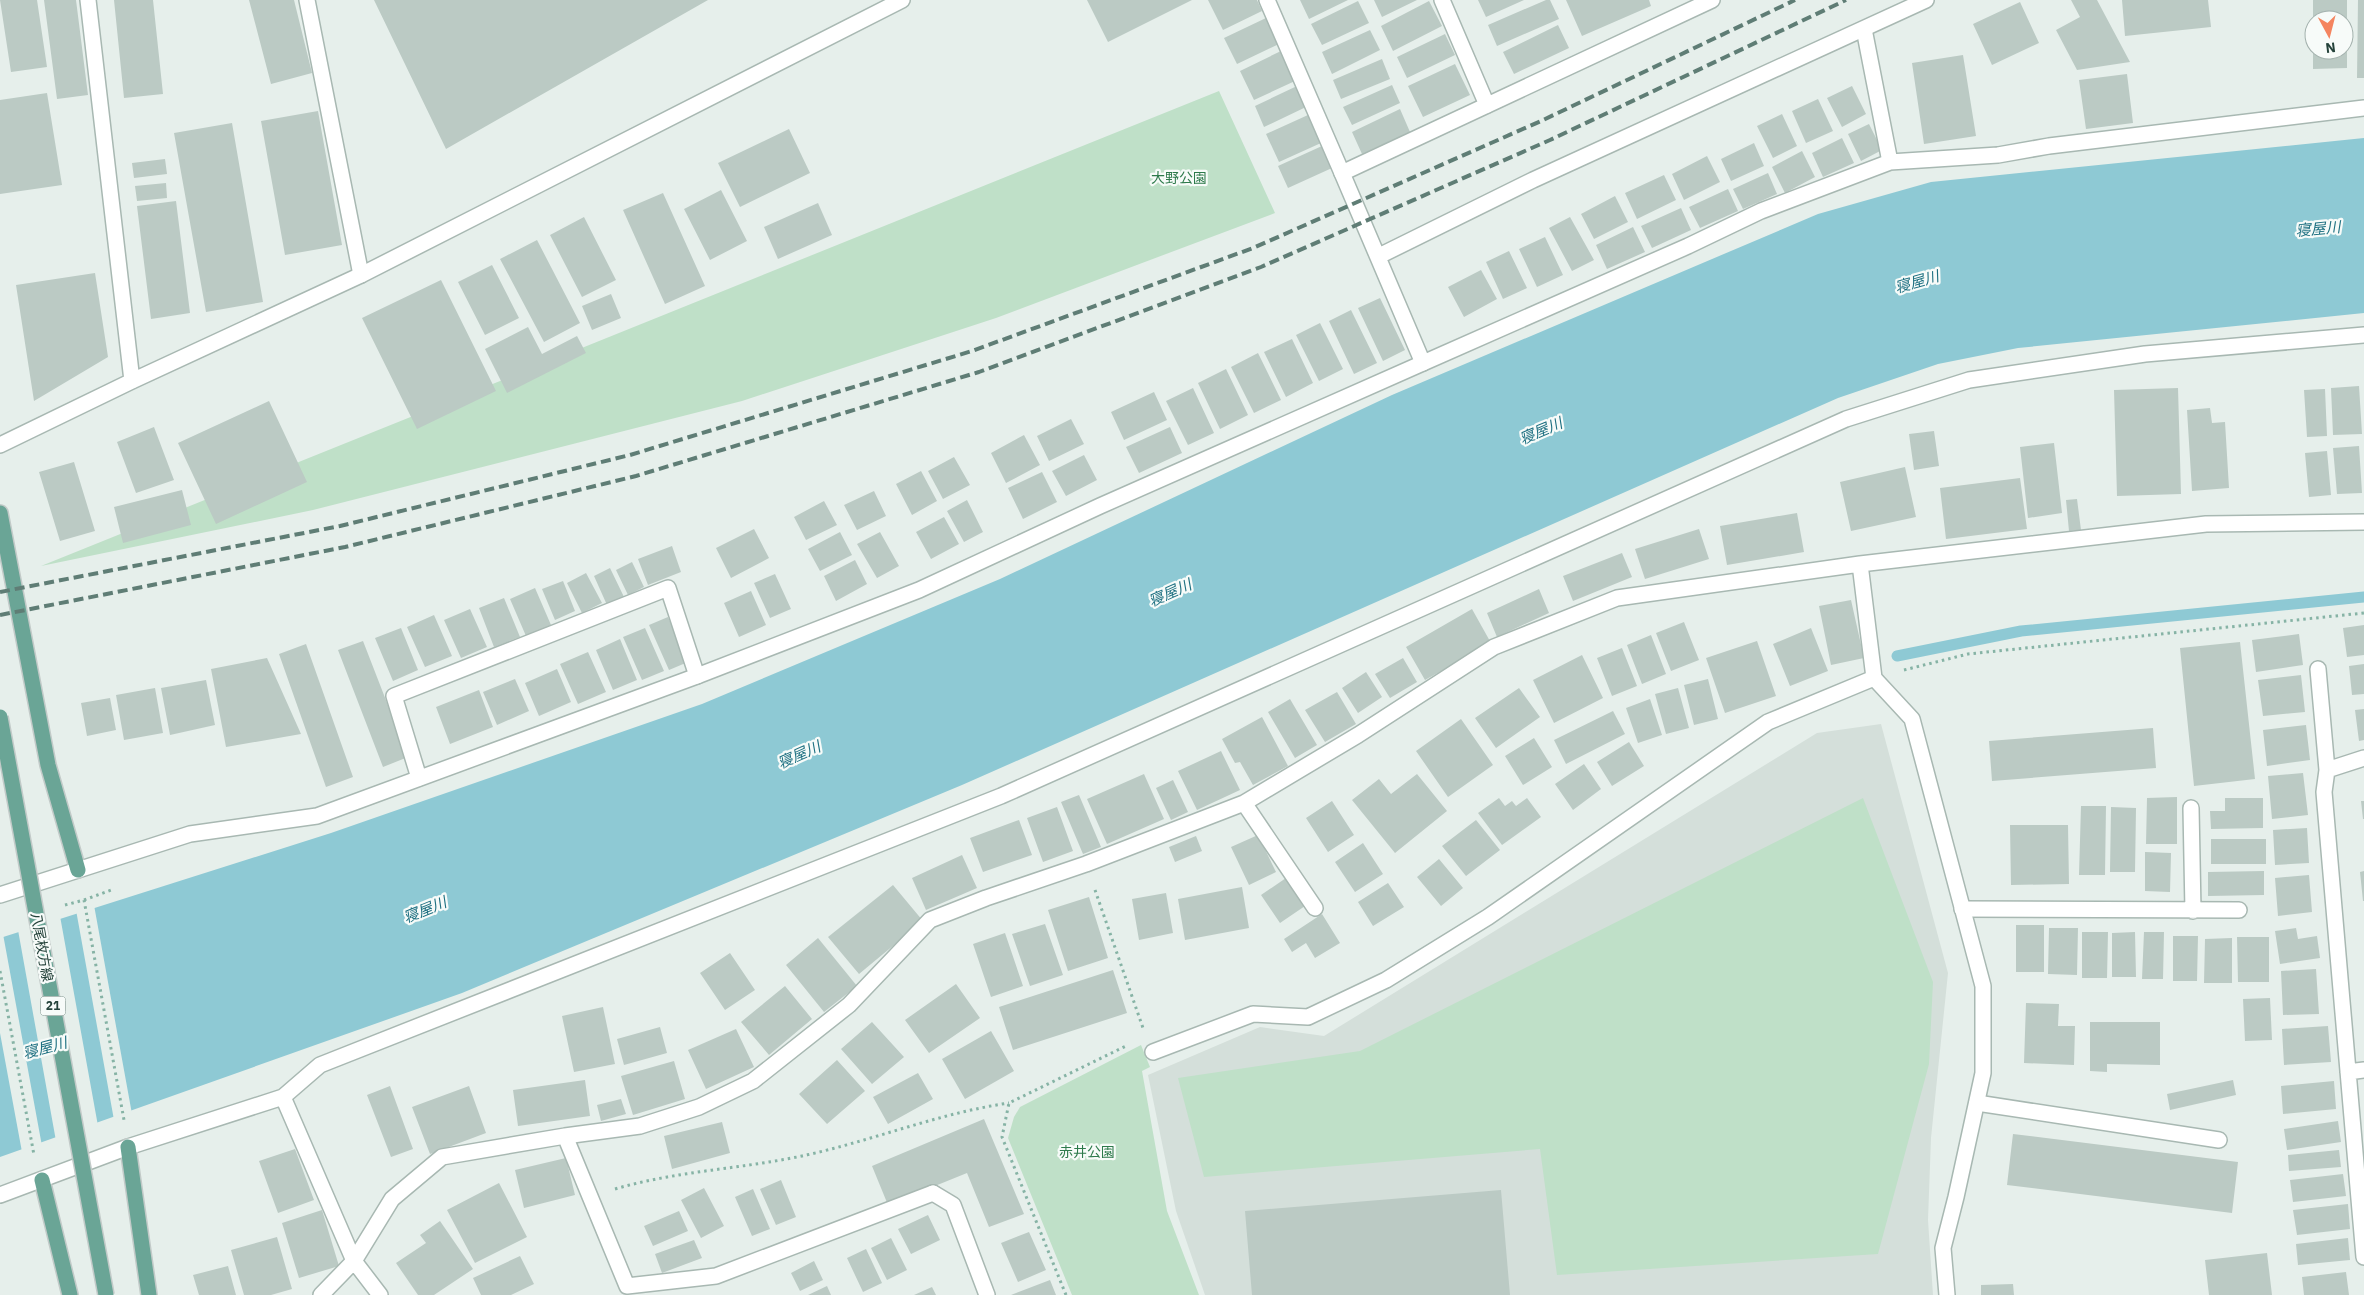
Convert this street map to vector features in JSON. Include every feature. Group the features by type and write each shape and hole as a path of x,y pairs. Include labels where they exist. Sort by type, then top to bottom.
{"main road":[{"path":"0,513 48,765 78,870"},
{"name":"八尾枚方線","path":"0,717 106,1295"},
{"path":"128,1148 149,1295"},
{"path":"42,1180 70,1295"}],"street":[{"path":"88,0 132,381"},
{"path":"307,0 361,275"},
{"path":"0,445 132,381 361,275 902,0"},
{"path":"1267,0 1423,363"},
{"path":"1442,0 1487,105"},
{"path":"1342,173 1712,0"},
{"path":"1378,256 1533,180 1926,0"},
{"path":"1864,29 1890,162"},
{"path":"0,895 190,834 317,816 697,676 919,590 1109,502 1688,246 1761,211 1890,162 1998,155 2049,146 2364,108"},
{"path":"0,1195 128,1148 283,1097 320,1065 1001,796 1846,419 1969,380 2145,354 2364,335"},
{"path":"321,1295 354,1261 392,1199 442,1158 565,1136 640,1126 699,1108 753,1081 849,1006 930,920 986,898 1086,864 1244,803 1358,735 1494,647 1617,598 1860,564 2206,524 2364,522"},
{"path":"1860,564 1875,676 1912,719 1982,986 1983,1073 1943,1248 1947,1295"},
{"path":"419,778 394,696 668,588 697,676"},
{"path":"2318,669 2327,770 2324,792 2364,1257"},
{"path":"1153,1052 1253,1014 1308,1017 1386,980 1488,917 1768,722 1875,676"},
{"path":"2327,770 2364,758"},
{"path":"1244,803 1315,908"},
{"path":"2191,808 2193,910"},
{"path":"1962,909 2239,910"},
{"path":"2348,1072 2364,1070"},
{"path":"283,1097 354,1261 380,1295"},
{"path":"1977,1102 2219,1140"},
{"path":"565,1136 626,1286 716,1276 933,1193 953,1205 987,1295"}],"path":[{"path":"1875,676 1916,668 1968,654 2364,612"},
{"path":"1086,864 1153,1052"},
{"path":"85,906 124,1120"},
{"path":"0,971 33,1150"},
{"path":"589,1197 641,1181 803,1156 977,1108 1009,1103 1146,1036"},
{"path":"1009,1103 1002,1137 1066,1295"}],"shaded area":[{"path":"1881,724 1948,973 1931,1138 1928,1220 1933,1295 1205,1295 1176,1211 1148,1075 1260,1027 1324,1036 1817,733"}],"green space":[{"name":"大野公園","path":"1219,91 1275,213 996,318 742,401 313,510 41,566"},
{"path":"1863,798 1933,982 1929,1064 1878,1254 1557,1275 1540,1149 1204,1177 1178,1078 1360,1051"},
{"name":"赤井公園","path":"1141,1045 1150,1067 1142,1071 1167,1211 1199,1295 1072,1295 1008,1138 1014,1117 1020,1107"}],"water":[{"name":"寝屋川","path":"2364,138 2364,313 2018,348 1938,364 1838,398 962,785 462,993 0,1157 0,938 331,833 702,704 1000,579 1392,395 1818,214 1931,182"}],"pier":[{"path":"94,905 132,1114 114,1120 76,910"},
{"path":"60,916 98,1126 56,1141 18,930"},
{"path":"3,934 42,1146 22,1152 0,1033 0,935"}],"building":[{"path":"0,0 37,0 47,67 11,72"},
{"path":"44,0 76,0 88,95 57,99"},
{"path":"114,0 153,0 163,94 124,98"},
{"path":"249,0 294,0 312,73 271,84"},
{"path":"374,0 708,0 446,149"},
{"path":"1087,0 1192,0 1108,42"},
{"path":"1208,0 1257,0 1262,11 1223,30"},
{"path":"1300,0 1348,0 1309,19"},
{"path":"1374,0 1417,0 1382,17"},
{"path":"1478,0 1524,0 1486,17"},
{"path":"1550,0 1559,19 1497,46 1488,25"},
{"path":"1566,0 1649,0 1651,6 1582,36"},
{"path":"2071,0 2097,0 2130,62 2077,70 2056,30 2080,17"},
{"path":"2122,0 2208,0 2211,27 2125,36"},
{"path":"2313,0 2347,0 2347,10 2313,10"},
{"path":"2358,0 2364,0 2364,78 2357,78"},
{"path":"1358,1 1369,23 1322,45 1311,24"},
{"path":"1429,1 1442,26 1393,51 1381,26"},
{"path":"2020,2 2039,43 1992,65 1973,24"},
{"path":"1266,18 1279,44 1237,64 1224,38"},
{"path":"1558,25 1569,48 1514,74 1503,52"},
{"path":"1370,30 1380,50 1332,74 1322,52"},
{"path":"1445,34 1455,55 1407,78 1397,57"},
{"path":"1281,51 1295,81 1254,100 1240,71"},
{"path":"1963,55 1976,136 1924,144 1912,63"},
{"path":"1382,59 1390,79 1341,99 1333,80"},
{"path":"2313,60 2347,60 2347,68 2313,69"},
{"path":"1455,64 1470,95 1423,117 1408,86"},
{"path":"2127,74 2133,123 2086,129 2079,80"},
{"path":"1392,85 1400,103 1352,125 1343,107"},
{"path":"1297,86 1306,107 1264,127 1255,106"},
{"path":"1852,86 1866,114 1842,127 1827,98"},
{"path":"47,93 62,185 0,194 0,100"},
{"path":"1818,99 1833,131 1806,143 1792,111"},
{"path":"1400,109 1410,132 1362,154 1352,132"},
{"path":"318,111 342,245 285,255 261,121"},
{"path":"1782,114 1797,146 1773,158 1757,126"},
{"path":"1308,115 1321,143 1279,162 1266,134"},
{"path":"232,123 263,302 206,312 174,133"},
{"path":"1869,124 1882,150 1861,161 1848,134"},
{"path":"789,129 810,173 740,207 718,163"},
{"path":"1842,138 1854,163 1823,177 1812,153"},
{"path":"1754,143 1764,166 1731,181 1721,159"},
{"path":"1322,146 1332,168 1288,188 1278,166"},
{"path":"1802,151 1815,177 1785,193 1772,167"},
{"path":"1707,156 1720,182 1684,200 1672,174"},
{"path":"165,159 167,174 134,178 132,163"},
{"path":"1768,173 1777,194 1743,209 1733,189"},
{"path":"1664,175 1676,200 1637,219 1625,193"},
{"path":"166,183 167,198 137,201 135,186"},
{"path":"1728,189 1738,211 1700,228 1689,207"},
{"path":"721,190 747,241 710,260 684,209"},
{"path":"663,193 705,286 665,304 623,210"},
{"path":"1615,196 1628,222 1594,239 1581,214"},
{"path":"176,201 190,313 151,319 137,206"},
{"path":"818,203 832,235 778,259 764,227"},
{"path":"1681,208 1691,230 1652,248 1641,226"},
{"path":"584,217 616,280 582,297 550,235"},
{"path":"1570,217 1594,260 1572,271 1549,228"},
{"path":"1633,227 1645,252 1607,269 1596,245"},
{"path":"1545,237 1563,275 1537,287 1519,249"},
{"path":"537,240 580,323 544,342 500,259"},
{"path":"1509,251 1527,288 1503,299 1486,262"},
{"path":"492,265 519,318 485,335 458,282"},
{"path":"1481,270 1497,299 1464,317 1448,287"},
{"path":"95,273 108,357 34,401 16,285"},
{"path":"441,280 496,391 417,429 362,318"},
{"path":"611,294 621,318 592,330 582,306"},
{"path":"1380,298 1405,350 1383,361 1358,308"},
{"path":"1351,310 1377,363 1354,374 1329,321"},
{"path":"1320,323 1343,369 1319,381 1296,335"},
{"path":"528,327 542,354 577,336 586,353 507,393 485,349"},
{"path":"1292,339 1313,383 1286,397 1264,352"},
{"path":"1258,353 1281,400 1254,413 1231,367"},
{"path":"1226,369 1248,415 1220,429 1198,383"},
{"path":"2359,386 2362,434 2333,435 2331,388"},
{"path":"1193,388 1214,433 1188,445 1166,401"},
{"path":"2178,388 2181,494 2117,496 2114,390"},
{"path":"2325,389 2327,436 2307,437 2304,390"},
{"path":"1154,392 1167,420 1124,440 1111,412"},
{"path":"269,401 307,482 216,524 178,443"},
{"path":"2210,408 2212,423 2225,422 2229,488 2192,491 2187,410"},
{"path":"1071,419 1084,444 1049,461 1037,436"},
{"path":"154,427 174,480 136,493 117,442"},
{"path":"1170,427 1182,453 1139,473 1126,447"},
{"path":"1934,431 1939,466 1914,470 1909,434"},
{"path":"1024,435 1040,465 1006,483 991,453"},
{"path":"2054,443 2062,513 2028,518 2020,447"},
{"path":"2359,446 2362,493 2337,494 2333,448"},
{"path":"2327,451 2331,495 2309,497 2305,453"},
{"path":"1084,455 1097,480 1066,496 1052,471"},
{"path":"954,457 970,485 943,499 928,471"},
{"path":"74,462 95,531 60,541 39,472"},
{"path":"1905,467 1916,517 1851,531 1840,482"},
{"path":"921,471 937,501 912,515 896,484"},
{"path":"1042,472 1057,502 1023,519 1008,488"},
{"path":"2020,478 2027,529 1946,539 1940,488"},
{"path":"182,490 191,525 123,543 114,507"},
{"path":"874,491 886,516 857,530 844,505"},
{"path":"2077,499 2081,530 2069,531 2066,500"},
{"path":"967,500 983,532 964,542 947,511"},
{"path":"824,501 837,525 806,540 794,517"},
{"path":"1797,513 1804,552 1727,565 1720,526"},
{"path":"944,517 959,544 931,559 916,532"},
{"path":"754,529 769,558 731,578 716,548"},
{"path":"1699,529 1709,559 1645,579 1635,549"},
{"path":"840,532 852,555 820,571 808,549"},
{"path":"880,532 899,566 877,578 857,544"},
{"path":"672,546 681,572 648,585 638,559"},
{"path":"1622,553 1632,577 1573,601 1563,576"},
{"path":"855,560 867,584 836,601 824,576"},
{"path":"632,562 644,587 628,595 616,570"},
{"path":"610,568 624,597 607,605 594,576"},
{"path":"586,573 602,603 582,613 567,583"},
{"path":"775,574 791,609 770,618 754,583"},
{"path":"563,581 575,611 555,620 542,589"},
{"path":"535,588 551,625 526,636 510,599"},
{"path":"1539,589 1549,613 1497,637 1487,613"},
{"path":"751,591 766,625 739,637 724,603"},
{"path":"504,598 520,637 494,647 479,608"},
{"path":"1851,600 1864,658 1831,665 1819,606"},
{"path":"470,609 487,647 461,658 444,620"},
{"path":"1472,609 1491,643 1425,680 1406,647"},
{"path":"434,615 452,656 425,667 407,627"},
{"path":"668,617 688,662 669,670 649,625"},
{"path":"1684,622 1699,660 1671,671 1656,633"},
{"path":"2364,625 2364,655 2347,657 2343,628"},
{"path":"401,628 418,670 393,681 375,638"},
{"path":"645,628 664,671 642,680 623,637"},
{"path":"1811,628 1828,671 1790,686 1773,644"},
{"path":"2299,634 2303,665 2256,672 2252,640"},
{"path":"1651,635 1666,674 1642,684 1627,645"},
{"path":"620,639 637,680 613,690 596,650"},
{"path":"363,641 408,757 383,767 338,650"},
{"path":"1757,641 1776,696 1725,713 1706,658"},
{"path":"2240,642 2255,779 2194,786 2180,648"},
{"path":"306,644 353,777 326,787 279,654"},
{"path":"1622,648 1637,686 1612,696 1597,658"},
{"path":"588,652 606,692 578,704 560,664"},
{"path":"1582,655 1603,698 1554,723 1533,680"},
{"path":"267,658 301,734 226,747 211,669"},
{"path":"1403,658 1417,682 1390,698 1375,674"},
{"path":"2364,664 2364,694 2352,695 2349,666"},
{"path":"557,669 571,702 539,716 525,683"},
{"path":"1366,672 1382,697 1358,713 1342,688"},
{"path":"2301,675 2305,712 2263,716 2258,680"},
{"path":"515,679 529,711 497,725 483,692"},
{"path":"1708,679 1718,719 1694,725 1684,685"},
{"path":"206,680 215,725 170,735 161,688"},
{"path":"155,688 163,733 124,740 116,695"},
{"path":"1519,688 1540,717 1496,748 1475,718"},
{"path":"1678,688 1689,728 1666,734 1655,694"},
{"path":"479,690 493,727 450,744 436,707"},
{"path":"1337,692 1356,724 1325,742 1305,710"},
{"path":"110,698 116,730 87,736 81,703"},
{"path":"1290,699 1317,745 1295,758 1268,712"},
{"path":"1650,699 1662,735 1638,743 1626,708"},
{"path":"2364,709 2364,740 2359,741 2355,710"},
{"path":"1613,711 1625,734 1566,764 1554,740"},
{"path":"1262,717 1288,766 1253,785 1240,762 1235,763 1222,739"},
{"path":"1461,719 1493,765 1448,797 1416,751"},
{"path":"2306,725 2310,760 2267,766 2263,730"},
{"path":"2153,728 2156,768 1992,781 1989,741"},
{"path":"1534,738 1552,767 1523,785 1505,756"},
{"path":"1629,742 1644,766 1612,786 1597,762"},
{"path":"1221,751 1240,790 1197,810 1178,771"},
{"path":"1584,764 1601,789 1573,810 1555,784"},
{"path":"2303,773 2308,815 2272,819 2268,776"},
{"path":"1144,774 1164,819 1107,844 1087,799"},
{"path":"1417,774 1447,811 1395,853 1352,800 1379,779 1391,794"},
{"path":"1173,780 1188,812 1171,820 1156,788"},
{"path":"1079,795 1101,847 1083,854 1061,802"},
{"path":"2177,797 2177,844 2146,844 2147,798"},
{"path":"1499,798 1505,806 1512,801 1516,806 1527,798 1541,817 1502,845 1478,813"},
{"path":"2225,798 2263,798 2263,828 2211,829 2210,811 2225,811"},
{"path":"1332,801 1354,835 1328,852 1306,818"},
{"path":"2361,801 2364,801 2364,819 2363,819"},
{"path":"2081,806 2106,806 2105,875 2079,875"},
{"path":"1057,807 1073,851 1043,862 1027,818"},
{"path":"2111,807 2136,808 2135,872 2110,872"},
{"path":"1019,820 1032,855 983,872 970,838"},
{"path":"1476,820 1500,850 1466,876 1442,846"},
{"path":"2010,825 2068,825 2069,884 2011,885"},
{"path":"2307,828 2309,863 2275,865 2273,830"},
{"path":"1258,835 1276,872 1249,885 1231,847"},
{"path":"1196,836 1202,851 1175,862 1169,847"},
{"path":"2211,839 2266,839 2266,864 2211,864"},
{"path":"1363,843 1383,874 1355,892 1335,862"},
{"path":"2145,852 2171,853 2170,892 2145,891"},
{"path":"962,855 977,888 926,910 912,878"},
{"path":"1439,859 1463,888 1441,906 1417,877"},
{"path":"2264,871 2264,895 2208,896 2208,872"},
{"path":"2364,871 2364,901 2363,901 2360,872"},
{"path":"2309,875 2312,912 2278,916 2275,878"},
{"path":"1286,878 1305,906 1280,923 1261,895"},
{"path":"1388,883 1404,907 1373,926 1358,902"},
{"path":"893,885 923,921 859,974 828,937"},
{"path":"1242,887 1249,928 1185,940 1178,899"},
{"path":"1166,893 1173,933 1139,940 1132,899"},
{"path":"1089,897 1108,958 1068,971 1048,910"},
{"path":"1322,914 1340,943 1315,958 1306,943 1292,952 1284,939"},
{"path":"1045,924 1063,975 1030,986 1012,934"},
{"path":"2016,925 2044,925 2044,972 2016,972"},
{"path":"2049,928 2078,928 2077,975 2048,974"},
{"path":"2296,928 2298,939 2317,936 2320,958 2280,964 2275,931"},
{"path":"2082,932 2108,932 2107,978 2082,978"},
{"path":"2135,932 2136,977 2112,977 2112,933"},
{"path":"2144,932 2164,932 2163,979 2142,979"},
{"path":"1005,933 1023,986 991,997 973,944"},
{"path":"2173,936 2198,936 2197,981 2173,981"},
{"path":"2237,937 2269,937 2269,982 2238,982"},
{"path":"818,938 857,986 824,1012 786,965"},
{"path":"2232,938 2232,983 2204,983 2205,939"},
{"path":"730,953 755,990 725,1010 700,973"},
{"path":"2316,969 2319,1014 2283,1015 2281,971"},
{"path":"1113,970 1127,1013 1013,1050 999,1007"},
{"path":"956,984 980,1018 929,1053 905,1020"},
{"path":"785,986 812,1019 769,1055 741,1022"},
{"path":"2270,998 2272,1040 2245,1041 2243,999"},
{"path":"2026,1003 2059,1004 2058,1026 2075,1026 2074,1065 2024,1063"},
{"path":"603,1007 615,1064 574,1072 562,1016"},
{"path":"872,1022 904,1057 872,1084 841,1049"},
{"path":"2090,1022 2160,1022 2160,1065 2107,1064 2107,1072 2090,1071"},
{"path":"2328,1026 2331,1062 2284,1065 2282,1029"},
{"path":"660,1027 667,1053 624,1065 617,1039"},
{"path":"736,1029 754,1067 706,1089 688,1050"},
{"path":"991,1031 1014,1071 965,1099 942,1059"},
{"path":"837,1060 865,1091 827,1124 799,1094"},
{"path":"674,1061 685,1099 633,1115 621,1076"},
{"path":"918,1073 933,1099 888,1124 873,1097"},
{"path":"585,1080 590,1116 518,1126 513,1090"},
{"path":"2233,1080 2236,1095 2170,1110 2167,1094"},
{"path":"2334,1081 2336,1109 2283,1114 2281,1086"},
{"path":"390,1086 413,1149 391,1157 367,1095"},
{"path":"469,1086 486,1133 430,1154 412,1107"},
{"path":"621,1099 626,1114 601,1121 597,1105"},
{"path":"984,1119 1024,1214 989,1227 967,1173 888,1205 872,1166"},
{"path":"2338,1121 2341,1142 2287,1150 2284,1129"},
{"path":"722,1122 730,1153 672,1169 664,1136"},
{"path":"2013,1134 2238,1162 2232,1213 2007,1185"},
{"path":"295,1149 314,1200 278,1213 259,1161"},
{"path":"2339,1150 2341,1167 2289,1171 2288,1155"},
{"path":"566,1158 575,1195 524,1208 515,1170"},
{"path":"2343,1174 2346,1196 2293,1202 2290,1180"},
{"path":"781,1180 796,1217 776,1225 760,1189"},
{"path":"499,1183 527,1237 475,1263 447,1210"},
{"path":"704,1188 724,1226 701,1238 681,1200"},
{"path":"753,1189 770,1229 752,1236 735,1197"},
{"path":"1501,1190 1510,1295 1252,1295 1245,1211"},
{"path":"2348,1204 2350,1229 2297,1235 2293,1210"},
{"path":"322,1210 339,1266 299,1278 282,1223"},
{"path":"679,1211 688,1231 653,1246 644,1226"},
{"path":"928,1215 940,1240 911,1254 898,1229"},
{"path":"440,1221 473,1269 434,1295 418,1295 396,1263 426,1243 420,1235"},
{"path":"1029,1232 1046,1270 1018,1282 1001,1243"},
{"path":"277,1237 292,1289 271,1295 244,1295 231,1250"},
{"path":"891,1238 907,1270 887,1280 871,1248"},
{"path":"2348,1238 2350,1260 2298,1265 2296,1244"},
{"path":"694,1240 702,1258 662,1273 655,1254"},
{"path":"866,1249 882,1283 863,1292 847,1258"},
{"path":"2267,1253 2272,1295 2209,1295 2205,1260"},
{"path":"520,1256 534,1284 511,1295 481,1295 473,1278"},
{"path":"814,1261 823,1280 800,1291 791,1273"},
{"path":"228,1266 236,1295 199,1295 193,1275"},
{"path":"2346,1272 2349,1295 2304,1295 2302,1277"},
{"path":"1050,1280 1056,1295 1011,1295"},
{"path":"2013,1284 2014,1295 1981,1295 1981,1285"},
{"path":"827,1286 831,1295 808,1295"},
{"path":"932,1287 936,1295 914,1295"}],"waterway":[{"path":"1897,656 2021,631 2364,597"}],"railway":[{"path":"0,592 340,526 630,455 972,351 1253,248 1541,121 1795,0"},
{"path":"0,615 345,547 636,476 979,372 1261,267 1550,140 1846,0"}]}
